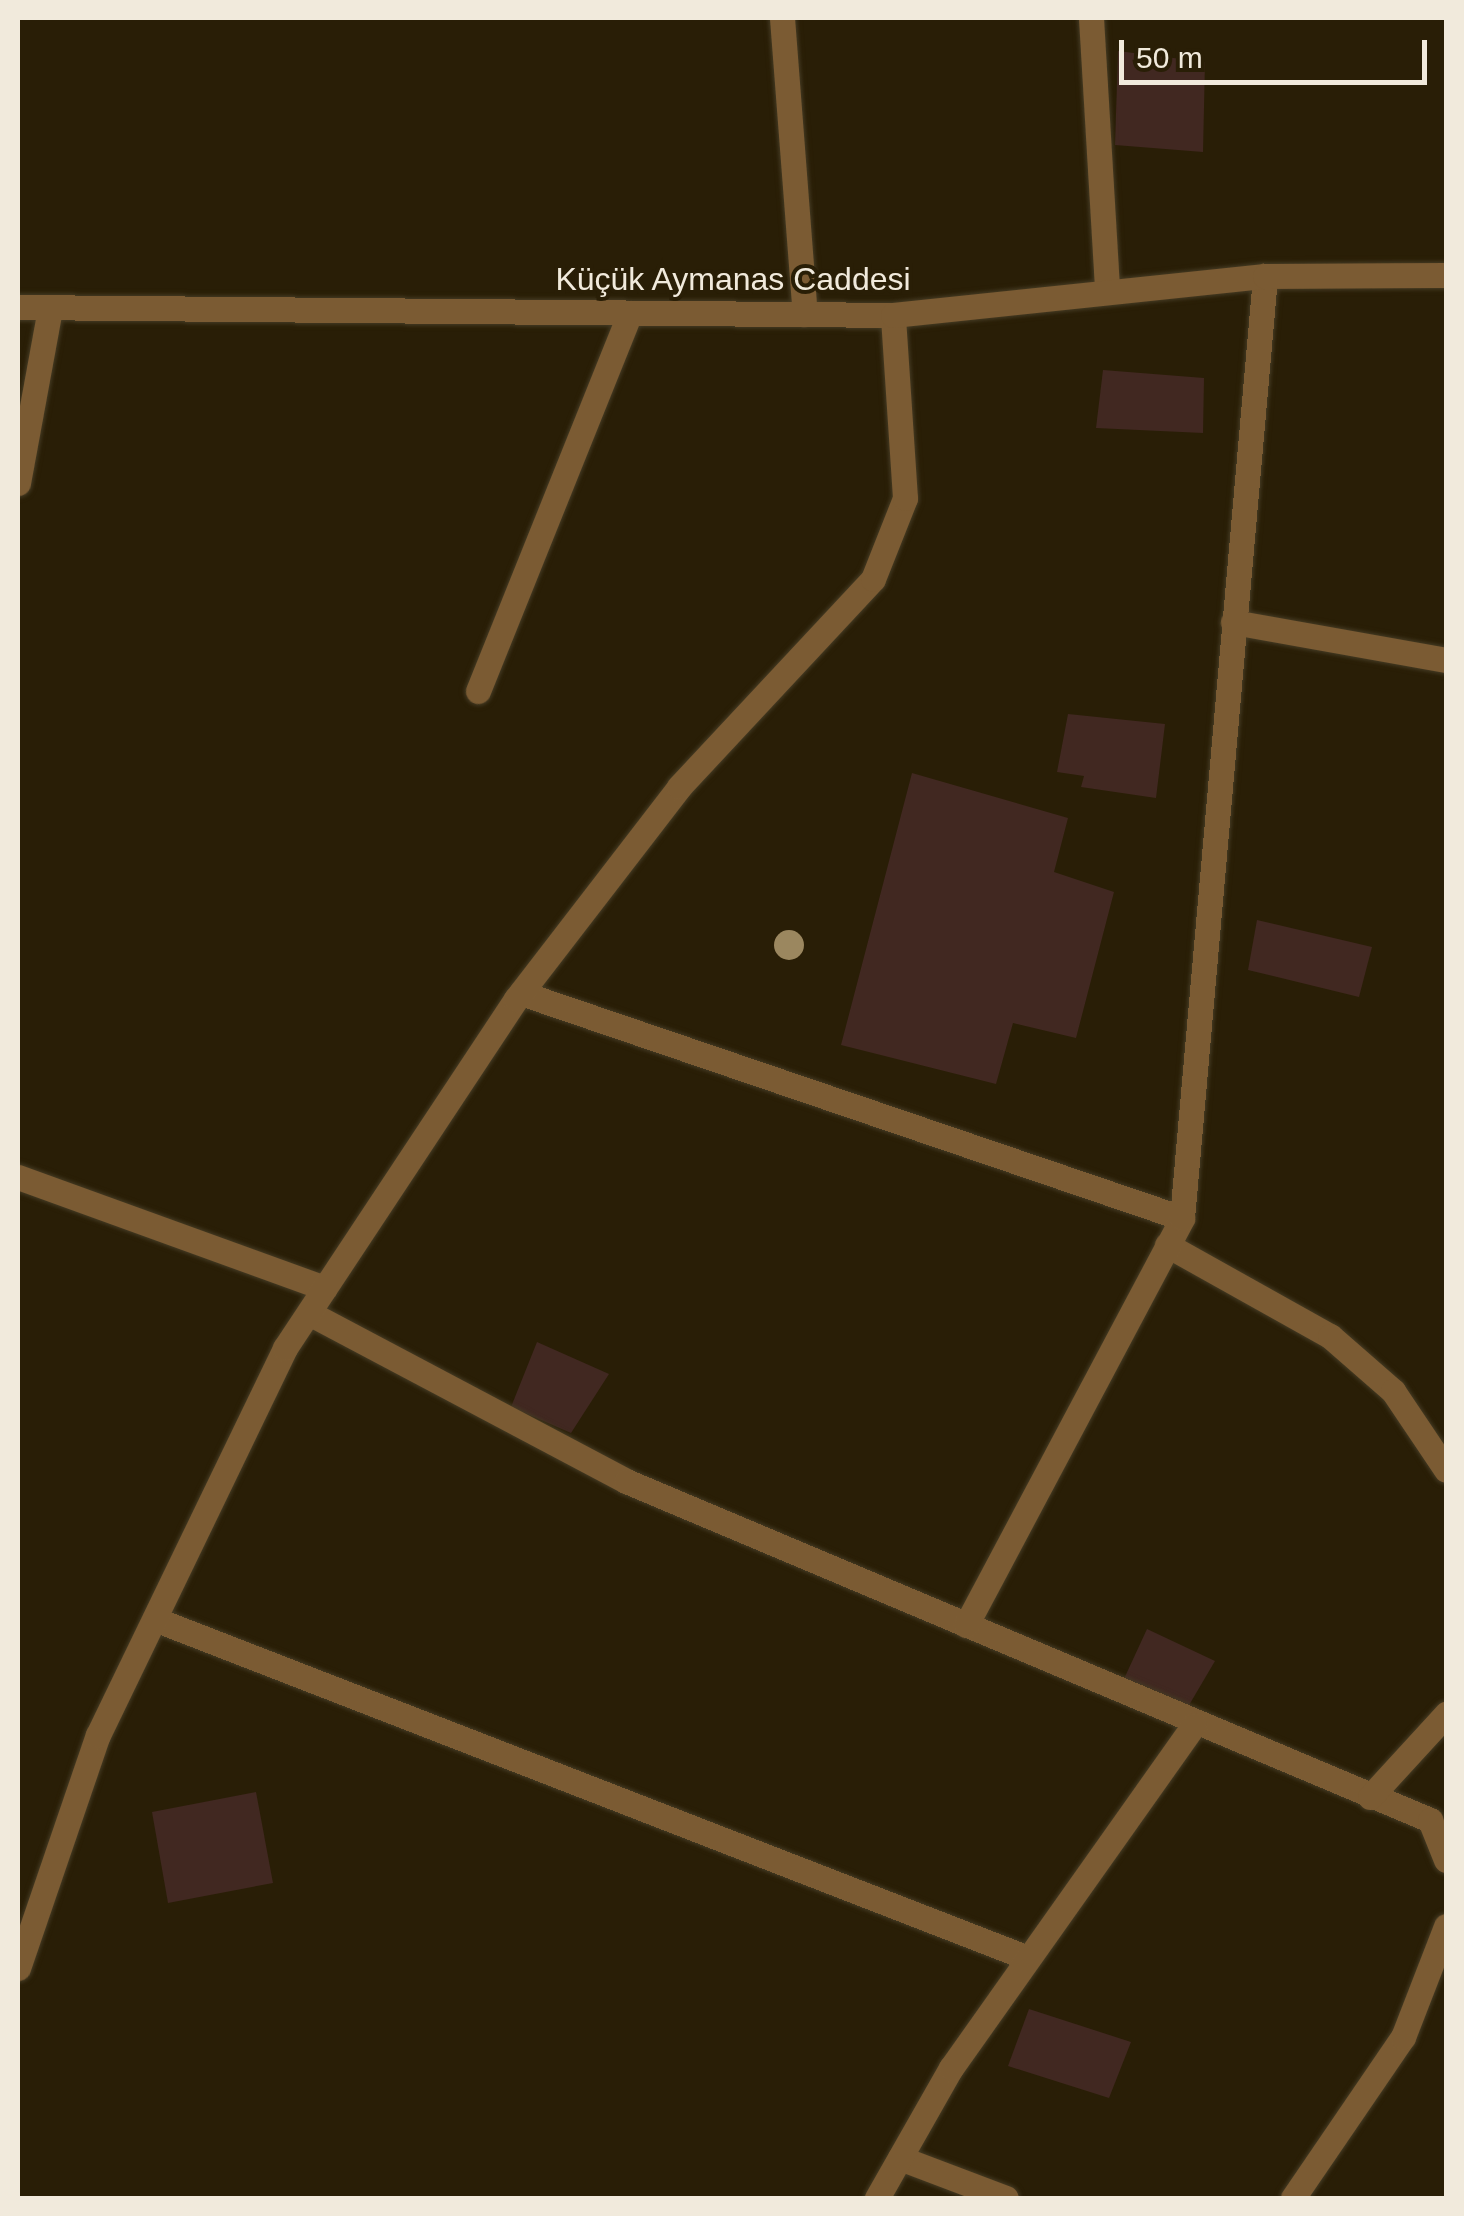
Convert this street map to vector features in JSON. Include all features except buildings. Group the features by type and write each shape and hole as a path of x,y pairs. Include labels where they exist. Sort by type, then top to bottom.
{"street":[{"path":"782,18 805,314"},
{"path":"1092,18 1108,290"},
{"name":"Küçük Aymanas Caddesi","path":"18,307 892,315 1265,276 1446,275"},
{"path":"966,1625 1182,1218 1265,276"},
{"path":"18,483 50,308"},
{"path":"478,691 630,313"},
{"path":"18,1968 98,1735 309,1312 521,992 679,786 873,579 906,498 892,315"},
{"path":"1233,622 1446,660"},
{"path":"521,992 700,1061 1182,1218"},
{"path":"18,1178 325,1288"},
{"path":"1167,1245 1330,1336 1393,1392 1446,1470"},
{"path":"309,1312 626,1481 1194,1725 1430,1820 1446,1860"},
{"path":"157,1620 1028,1958"},
{"path":"1370,1797 1446,1714"},
{"path":"877,2198 1028,1958 1194,1725"},
{"path":"1293,2198 1403,2037 1446,1926"},
{"path":"900,2158 1006,2198"}]}
